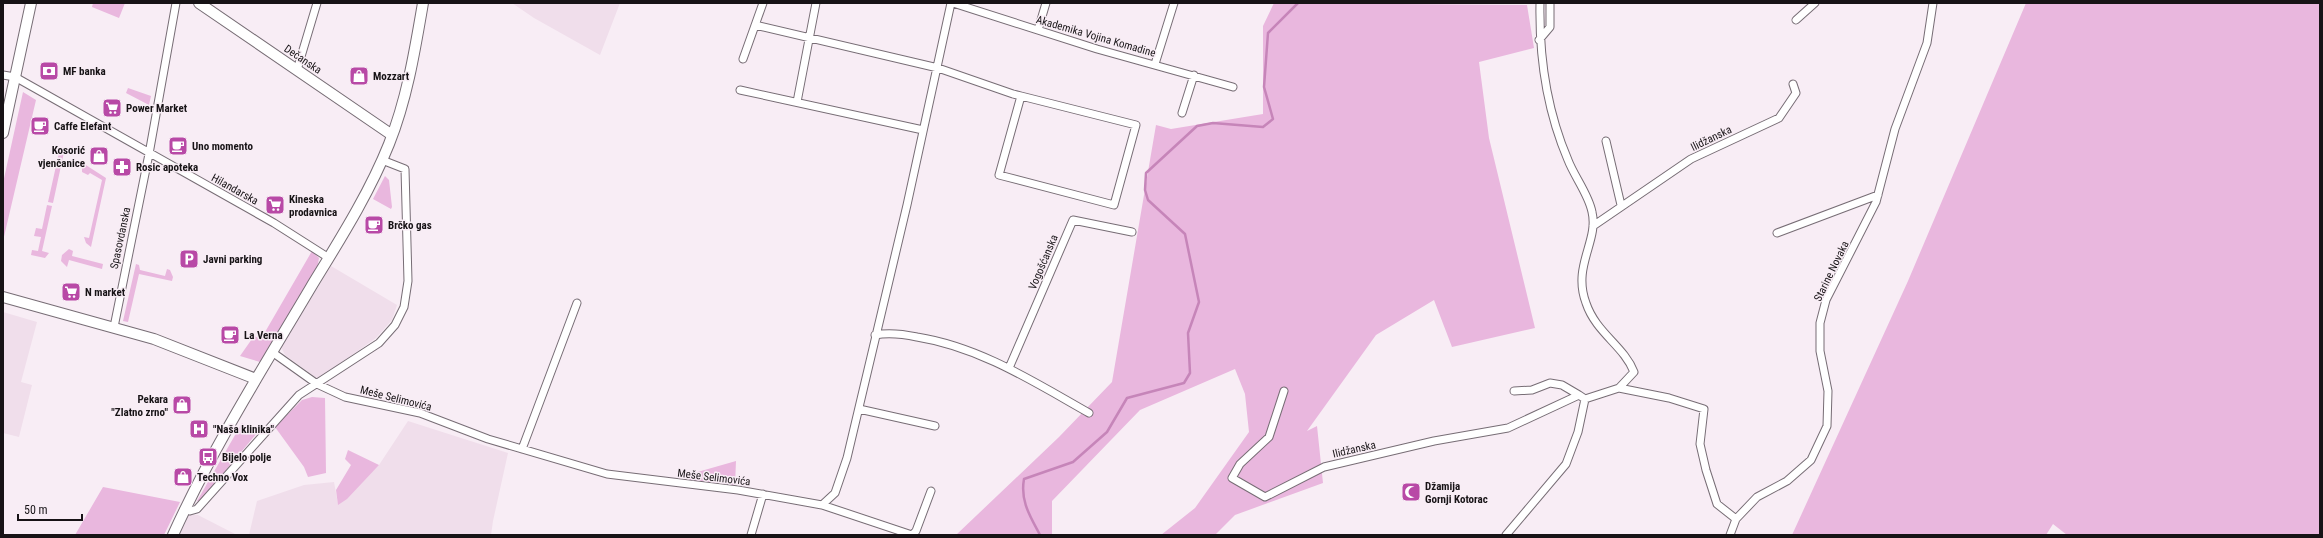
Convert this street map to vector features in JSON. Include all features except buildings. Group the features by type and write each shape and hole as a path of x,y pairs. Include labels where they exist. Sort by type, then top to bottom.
{"street":[{"path":"3,133 31,3"},
{"name":"Spasovdanska","path":"114,327 149,154 176,3"},
{"name":"Dečanska","path":"199,3 392,135"},
{"path":"297,70 317,3"},
{"path":"173,535 184,509 256,379 329,258 382,160 392,135 407,88 424,3"},
{"path":"743,59 763,3"},
{"path":"797,102 816,3"},
{"name":"Akademika Vojina Komadine","path":"875,335 952,3 1097,49 1233,86"},
{"path":"1038,30 1046,3"},
{"path":"1155,64 1174,3"},
{"name":"Ilidžanska","path":"1540,3 1539,40 1551,107 1567,159 1592,211 1592,226 1581,272 1583,294 1594,323 1621,351 1633,369 1634,374 1620,388"},
{"path":"1539,40 1550,27 1550,3"},
{"path":"1796,20 1815,3"},
{"name":"Starine Novaka","path":"1730,535 1736,519 1757,496 1787,481 1811,460 1827,426 1828,391 1820,351 1820,323 1826,300 1862,233 1878,194 1894,129 1927,43 1933,3"},
{"path":"755,25 808,39 938,68 1021,96 1136,125 1114,205 999,175 1021,96"},
{"name":"Hilandarska","path":"3,75 15,78 274,223 329,258"},
{"path":"1182,113 1194,75"},
{"name":"Ilidžanska","path":"1592,226 1621,204 1691,159 1779,118 1796,93 1793,84"},
{"path":"740,90 923,130"},
{"path":"1606,141 1621,204"},
{"path":"184,509 190,511 197,509 299,395 384,340 395,325 404,307 409,273 405,169 382,160"},
{"path":"1777,232 1878,194"},
{"name":"Vogošćanska","path":"1009,368 1073,220 1132,232"},
{"path":"3,297 154,339 256,379"},
{"path":"522,449 577,303"},
{"path":"822,505 835,493 843,475 875,335 893,333 931,339 979,354 1009,368 1089,413"},
{"name":"Meše Selimovića","path":"272,352 317,384 345,397 420,413 488,439 624,477 763,494 822,505 912,535 916,531 931,491"},
{"path":"1506,535 1566,464 1578,432 1582,397 1562,385 1550,382 1532,390 1514,391"},
{"name":"Ilidžanska","path":"1284,391 1269,437 1240,464 1232,478 1265,497 1324,468 1440,440 1508,428 1582,397 1620,388 1669,398 1704,409 1700,444 1706,470 1717,504 1736,519"},
{"path":"859,408 935,426"},
{"name":"Meše Selimovića","path":"752,535 763,494"}],"shaded area":[{"path":"93,3 125,3 119,18 92,7"},
{"path":"512,3 620,3 600,55 534,18"},
{"path":"1274,3 1527,5 1534,48 1479,62 1489,138 1535,328 1452,347 1434,300 1376,335 1307,431 1317,426 1323,483 1235,515 1215,535 1161,535 1195,508 1249,432 1245,394 1235,369 1140,410 1052,501 1052,535 956,535 1059,437 1112,382 1156,125 1171,129 1263,114 1263,26"},
{"path":"2026,3 2320,3 2320,535 2067,535 2053,524 2046,535 1792,535 1908,281"},
{"path":"128,88 151,96 149,105 126,93"},
{"path":"23,92 36,100 3,241 3,183"},
{"path":"60,148 64,152 53,203 48,202"},
{"path":"78,160 106,178 91,247 86,243 84,237 89,238 102,180 90,173 88,175 82,172 82,168 75,164"},
{"path":"385,176 389,180 391,209 373,199"},
{"path":"47,205 52,206 42,251 49,253 45,258 31,255 32,250 38,251 41,237 34,236 36,228 42,229"},
{"path":"69,249 73,251 72,256 103,264 102,269 69,260 67,267 61,261 62,255"},
{"path":"312,251 319,258 317,269 268,355 260,362 240,356 254,336 261,339"},
{"path":"136,264 139,265 140,270 165,276 167,269 170,270 173,277 172,281 139,274 128,322 123,321"},
{"path":"331,266 397,305 392,320 376,338 318,379 285,355 281,347"},
{"path":"3,312 37,322 21,382 32,385 19,437 3,433"},
{"path":"312,397 325,398 326,473 308,477 304,467 275,427 302,400"},
{"path":"408,421 508,453 491,535 249,535 257,501 304,485 334,482 338,504 379,465"},
{"path":"242,423 257,433 200,501 197,501"},
{"path":"348,450 379,465 347,499 338,505 336,490 351,465 345,459"},
{"path":"736,461 735,485 690,480 687,478 687,475"},
{"path":"103,487 180,502 164,535 75,535"},
{"path":"189,515 198,515 237,535 180,535"}],"waterway":[{"path":"1040,535 1029,515 1023,494 1024,479 1073,462 1107,432 1127,398 1184,383 1190,373 1188,333 1199,302 1185,234 1148,200 1145,190 1146,173 1197,126 1213,123 1263,127 1273,119 1264,87 1268,33 1298,3"}],"place":[{"name":"MF banka","path":"49,71"},
{"name":"Mozzart","path":"359,76"},
{"name":"Power Market","path":"112,108"},
{"name":"Caffe Elefant","path":"40,126"},
{"name":"Uno momento","path":"178,146"},
{"name":"Kosorić vjenčanice","path":"99,156"},
{"name":"Rosic apoteka","path":"122,167"},
{"name":"Kineska prodavnica","path":"275,205"},
{"name":"Brčko gas","path":"374,225"},
{"name":"Javni parking","path":"189,259"},
{"name":"N market","path":"71,292"},
{"name":"La Verna","path":"230,335"},
{"name":"Pekara \"Zlatno zrno\"","path":"182,405"},
{"name":"\"Naša klinika\"","path":"199,429"},
{"name":"Bijelo polje","path":"208,457"},
{"name":"Techno Vox","path":"183,477"},
{"name":"Džamija Gornji Kotorac","path":"1411,492"}]}
